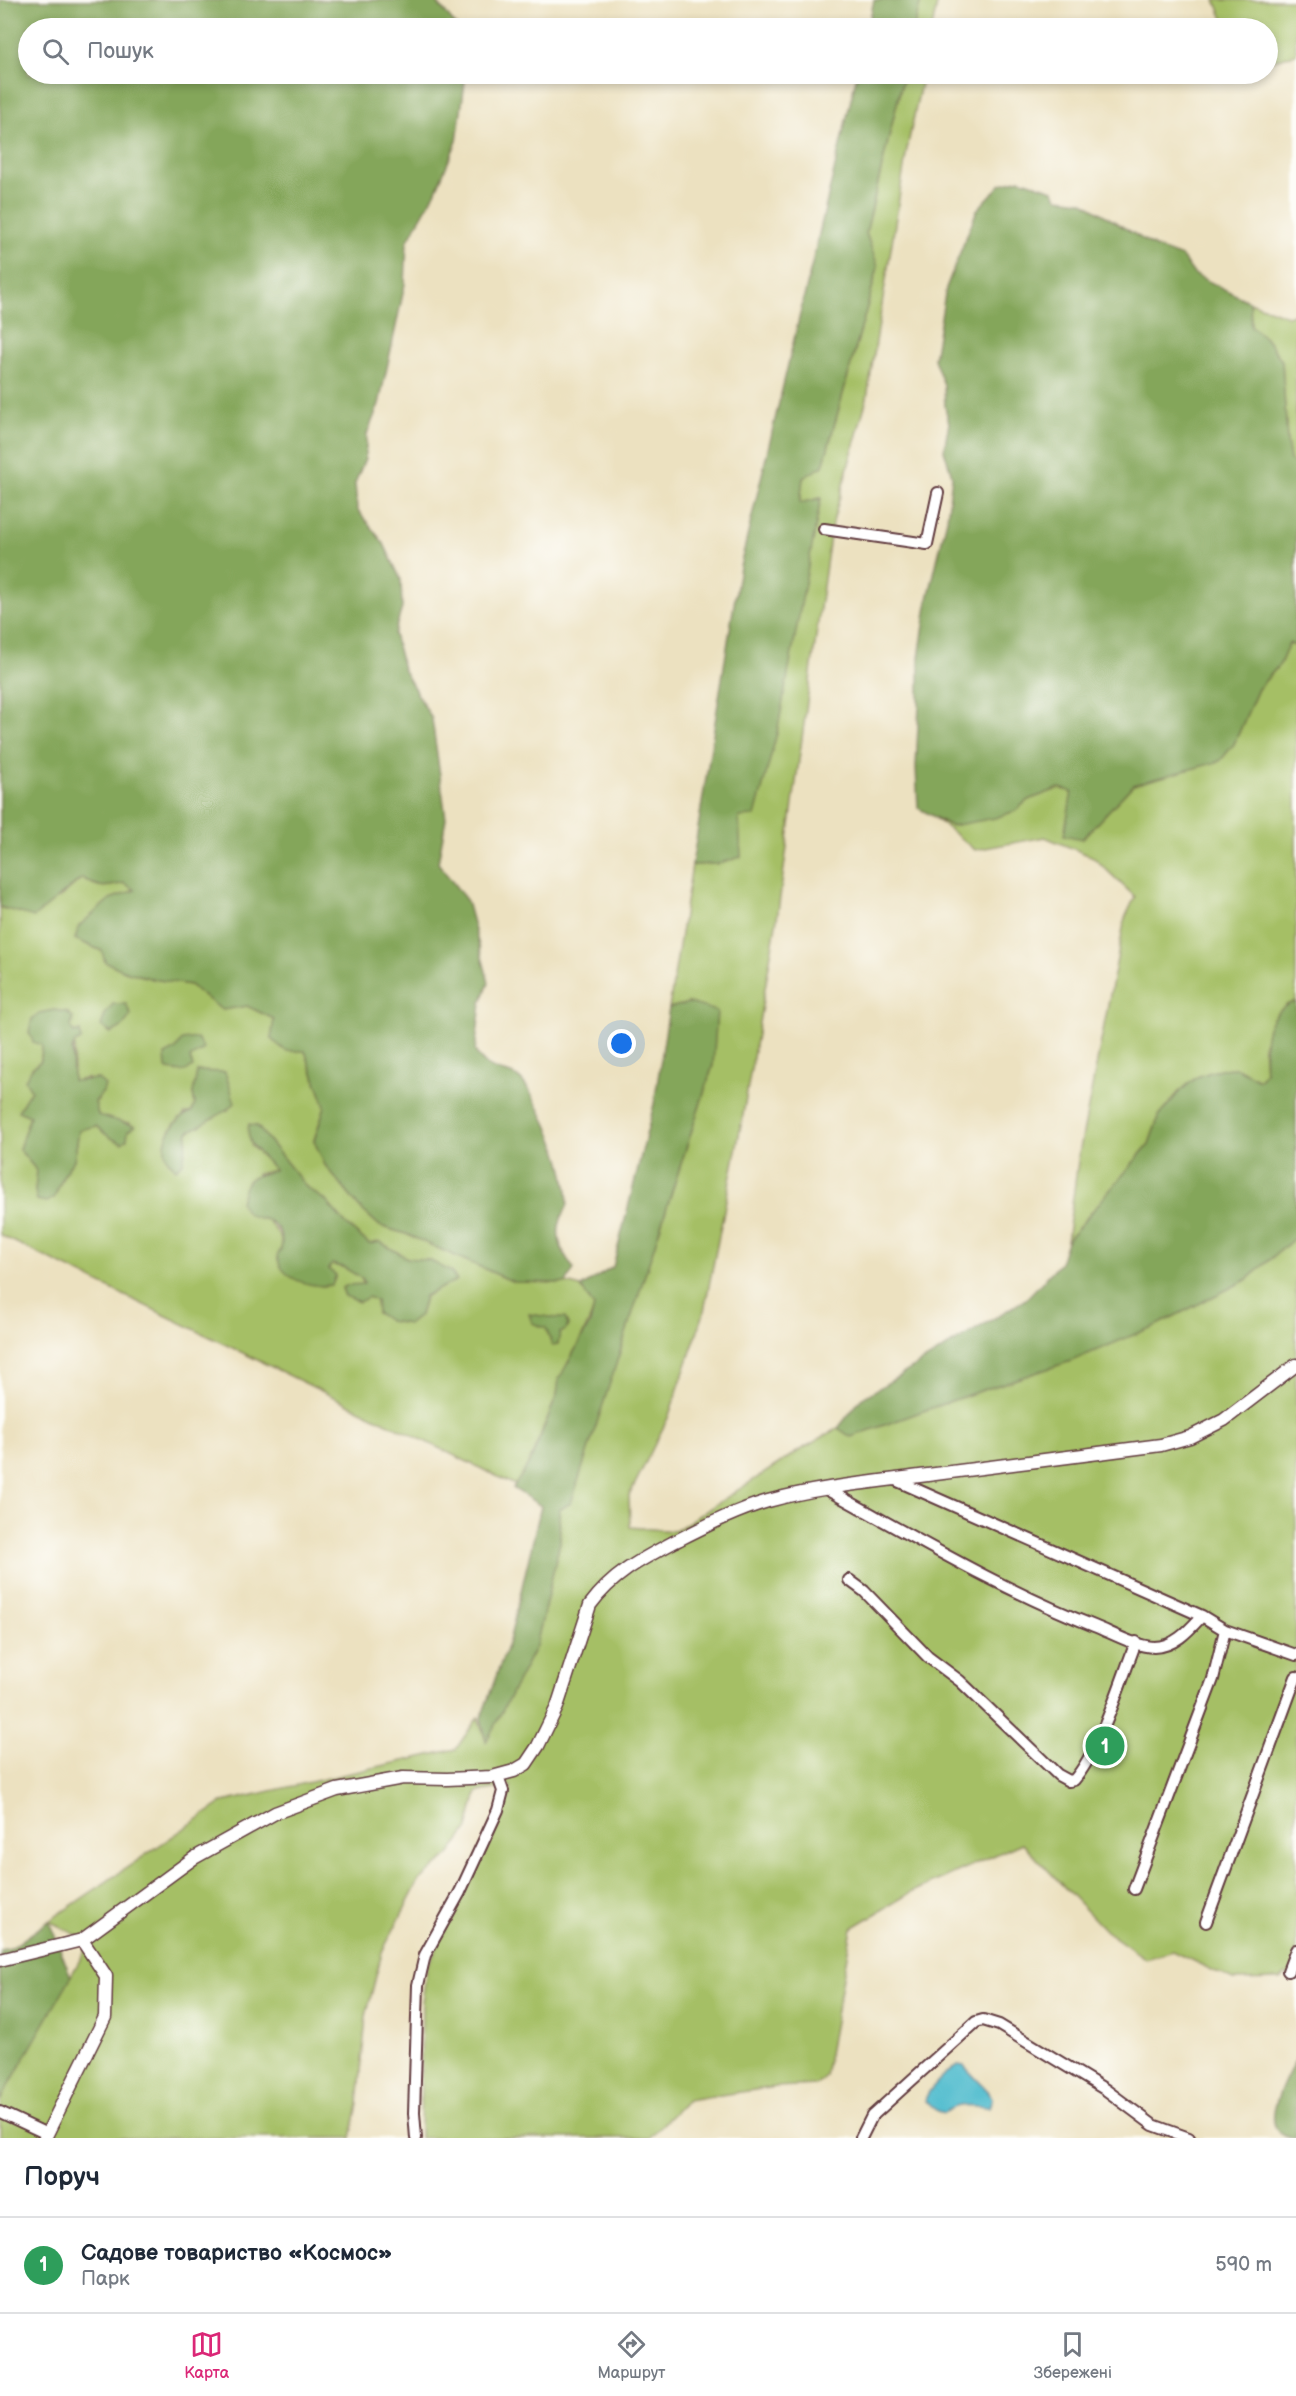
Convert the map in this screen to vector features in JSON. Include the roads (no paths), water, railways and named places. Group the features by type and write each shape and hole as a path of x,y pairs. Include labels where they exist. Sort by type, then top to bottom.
{"street":[{"path":"824,529 927,544 938,493"},
{"path":"0,1960 82,1940 194,1858 275,1814 337,1790 403,1778 498,1777 526,1764 538,1746 557,1707 590,1605 612,1579 635,1563 739,1511 770,1501 826,1489 1161,1444 1190,1437 1224,1420 1296,1365"},
{"path":"893,1479 1202,1616 1225,1630 1296,1655"},
{"path":"826,1489 972,1570 1040,1604 1136,1642 1155,1647 1170,1644 1187,1633 1202,1616"},
{"path":"849,1580 864,1591 928,1657 960,1681 1058,1775 1070,1781 1079,1774 1090,1754 1136,1642"},
{"path":"1134,1889 1213,1679 1225,1630"},
{"path":"1206,1922 1296,1677"},
{"path":"416,2138 414,2113 418,1985 426,1955 460,1892 498,1810 503,1791 498,1777"},
{"path":"0,2112 46,2136 105,2017 105,1976 82,1940"},
{"path":"1288,1971 1296,1950"},
{"path":"861,2138 872,2116 976,2022 983,2020 999,2025 1106,2090 1153,2126 1189,2138"}],"water":[{"path":"958,2065 964,2066 989,2092 992,2098 989,2107 960,2106 944,2113 937,2111 925,2101 938,2081"}],"place":[{"name":"Садове товариство «Космос»","path":"1105,1746"}]}
